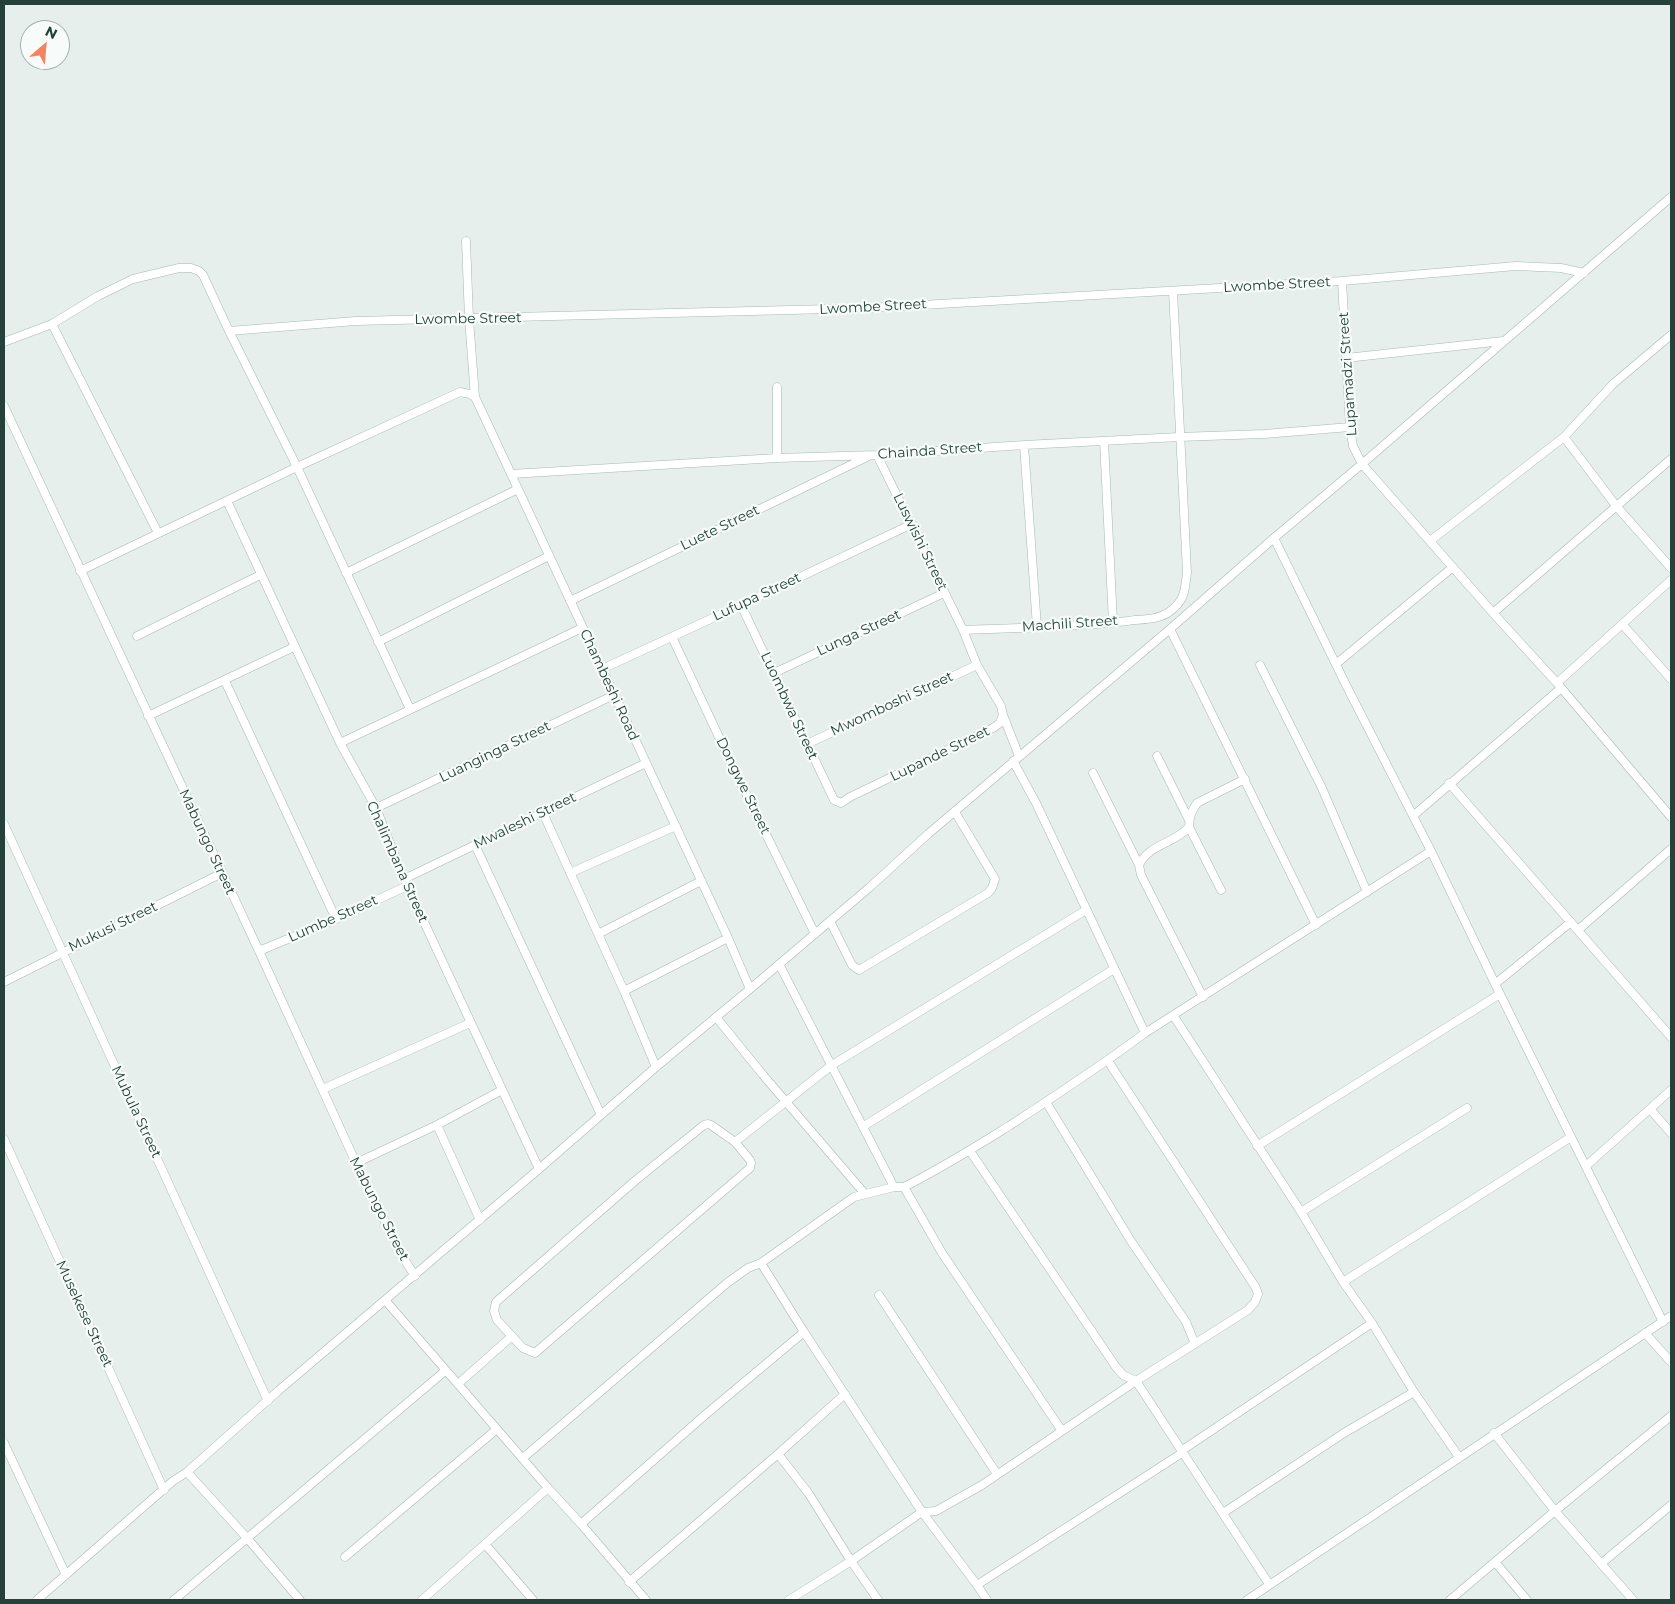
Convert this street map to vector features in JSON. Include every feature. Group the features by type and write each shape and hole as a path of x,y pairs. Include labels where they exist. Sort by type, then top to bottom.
{"street":[{"path":"37,1600 173,1481 188,1472 268,1400 656,1067 815,934 954,812 1172,627 1671,197"},
{"path":"466,241 475,397"},
{"name":"Lwombe Street","path":"229,331 356,321 869,308 1342,281 1516,266 1560,268 1584,273"},
{"path":"4,342 52,324 107,291 133,279 179,268 191,268 199,271 297,467 410,709"},
{"name":"Lupamadzi Street","path":"1342,281 1350,428 1353,446 1362,464 1671,817"},
{"path":"1173,291 1187,572 1185,594 1171,610 1172,627 1316,925"},
{"path":"52,324 158,533"},
{"path":"1430,541 1564,438 1613,384 1671,335"},
{"path":"1346,358 1504,341"},
{"path":"776,387 777,458"},
{"path":"80,571 297,467 460,392 475,397"},
{"name":"Chambeshi Road","path":"475,397 676,826 750,989"},
{"name":"Mabungo Street","path":"4,406 356,1163 402,1256 414,1276"},
{"name":"Chainda Street","path":"511,474 1350,428"},
{"path":"1564,438 1617,507 1671,568"},
{"path":"1104,441 1113,622"},
{"path":"1024,445 1037,627"},
{"name":"Luswishi Street","path":"874,455 912,524 944,594 963,630"},
{"name":"Luete Street","path":"570,601 874,455"},
{"path":"1492,613 1671,459"},
{"path":"346,573 518,489"},
{"name":"Chalimbana Street","path":"227,501 340,743 376,808 405,883 539,1169"},
{"name":"Lufupa Street","path":"602,669 912,524"},
{"path":"1274,538 1431,851 1663,1322"},
{"path":"378,642 549,556"},
{"path":"1336,664 1452,567"},
{"path":"137,636 260,575"},
{"path":"1413,816 1558,686 1671,580"},
{"name":"Lunga Street","path":"774,673 944,594"},
{"name":"Luombwa Street","path":"742,605 834,800 841,803"},
{"name":"Machili Street","path":"963,630 1037,627 1156,618 1171,610"},
{"path":"1622,624 1671,679"},
{"path":"340,743 582,628"},
{"name":"Lupande Street","path":"841,803 993,728 1000,722 1002,715 1001,706 977,665 963,630"},
{"name":"Dongwe Street","path":"672,637 815,934"},
{"path":"148,716 294,647"},
{"name":"Mwomboshi Street","path":"807,744 977,665"},
{"path":"1260,665 1321,786 1367,892"},
{"path":"225,681 336,919"},
{"name":"Luanginga Street","path":"376,808 614,695"},
{"path":"1002,715 1016,759 1144,1033"},
{"path":"1157,756 1221,890"},
{"name":"Mwaleshi Street","path":"405,883 476,845 646,763"},
{"path":"1093,773 1138,865 1141,875 1203,997"},
{"path":"1138,865 1149,851 1183,834 1189,824 1192,809 1197,803 1245,779"},
{"path":"1450,783 1671,1037"},
{"path":"830,921 852,964 859,970 988,893 995,879 954,812"},
{"path":"543,813 624,990 656,1067"},
{"name":"Mubula Street","path":"4,824 268,1400"},
{"path":"570,873 676,826"},
{"path":"476,845 601,1115"},
{"path":"1578,930 1671,849"},
{"path":"523,1458 727,1283 748,1268 761,1263 854,1197 894,1187 904,1187 970,1150 1108,1061 1144,1033 1431,851"},
{"name":"Mukusi Street","path":"4,982 222,873"},
{"path":"598,934 701,881"},
{"name":"Lumbe Street","path":"259,951 336,919 405,883"},
{"path":"735,1142 832,1065 1086,910"},
{"path":"1495,984 1571,922"},
{"path":"624,990 728,938"},
{"path":"779,964 894,1187"},
{"path":"864,1126 1114,969"},
{"path":"1257,1146 1500,994"},
{"path":"1173,1016 1301,1212 1343,1282 1372,1323 1414,1392 1460,1457"},
{"path":"716,1017 865,1194"},
{"path":"323,1089 470,1023"},
{"path":"789,1600 851,1561 922,1512 936,1511 997,1474 1136,1381 1248,1310 1255,1302 1258,1294 1108,1061"},
{"path":"356,1163 437,1125 502,1090"},
{"path":"1586,1166 1671,1090"},
{"path":"1046,1102 1131,1241 1186,1322 1195,1344"},
{"path":"1301,1212 1467,1108"},
{"path":"1650,1109 1671,1133"},
{"path":"437,1125 480,1220"},
{"path":"704,1125 711,1125 735,1142 750,1160 750,1168 535,1353 523,1348 497,1320 494,1311 496,1302 636,1180 704,1125"},
{"path":"1343,1282 1571,1137"},
{"name":"Musekese Street","path":"4,1139 164,1490"},
{"path":"970,1150 1116,1367 1123,1375 1136,1381 1269,1584"},
{"path":"904,1187 942,1253 1062,1431"},
{"path":"761,1263 922,1512 987,1600"},
{"path":"880,1295 997,1474"},
{"path":"385,1300 646,1600"},
{"path":"1247,1600 1671,1316"},
{"path":"977,1585 1181,1452 1372,1323"},
{"path":"581,1524 705,1415 804,1332"},
{"path":"1645,1333 1671,1362"},
{"path":"458,1384 511,1337"},
{"path":"174,1600 445,1371"},
{"path":"1224,1513 1344,1433 1414,1392"},
{"path":"629,1582 845,1394"},
{"path":"1450,1600 1671,1416"},
{"path":"345,1557 497,1430"},
{"path":"1494,1434 1555,1511 1633,1600"},
{"path":"4,1443 66,1575"},
{"path":"778,1454 809,1494 878,1600"},
{"path":"188,1472 299,1600"},
{"path":"424,1600 548,1488"},
{"path":"1602,1563 1671,1505"},
{"path":"485,1544 533,1600"},
{"path":"1495,1562 1527,1600"}]}
